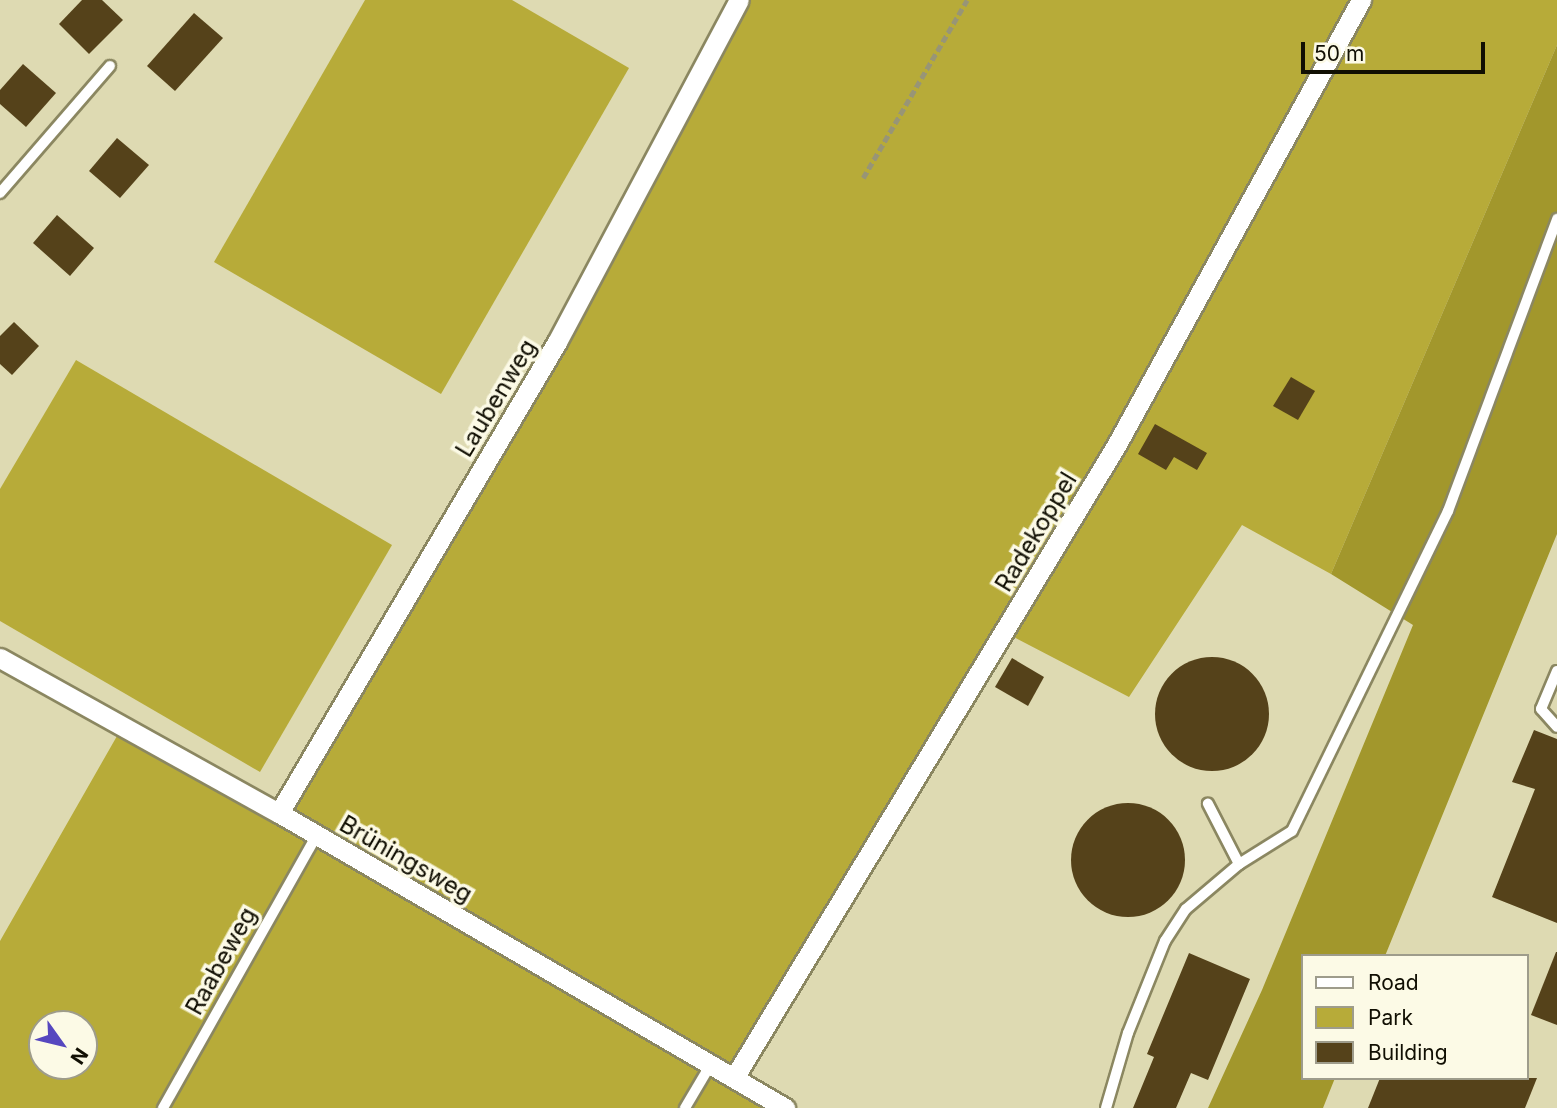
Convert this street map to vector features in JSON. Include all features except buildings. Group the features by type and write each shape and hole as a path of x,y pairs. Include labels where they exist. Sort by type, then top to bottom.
{"street":[{"name":"Laubenweg","path":"279,813 557,342 739,0"},
{"name":"Radekoppel","path":"734,1078 1117,444 1361,0"},
{"name":"Brüningsweg","path":"0,658 279,813 785,1108"}],"lane":[{"path":"0,193 110,66"},
{"path":"1106,1108 1128,1033 1165,941 1186,909 1239,864 1292,831 1448,511 1557,219"},
{"path":"1557,671 1541,709 1557,727"},
{"path":"1208,804 1239,864"},
{"name":"Raabeweg","path":"163,1108 317,835"},
{"path":"685,1108 711,1065"}],"path":[{"path":"863,178 967,0"}],"green space":[{"path":"365,0 512,0 629,68 441,394 214,262"},
{"path":"739,0 1557,0 1557,45 1331,574 1242,525 1129,697 1004,632 734,1078 785,1108 0,1108 0,941 121,729 279,813 557,342"},
{"path":"76,360 392,545 260,772 0,621 0,489"}],"shaded area":[{"path":"1557,45 1557,534 1386,954 1302,954 1302,1080 1334,1080 1323,1108 1208,1108 1262,990 1413,625 1331,574"}]}
